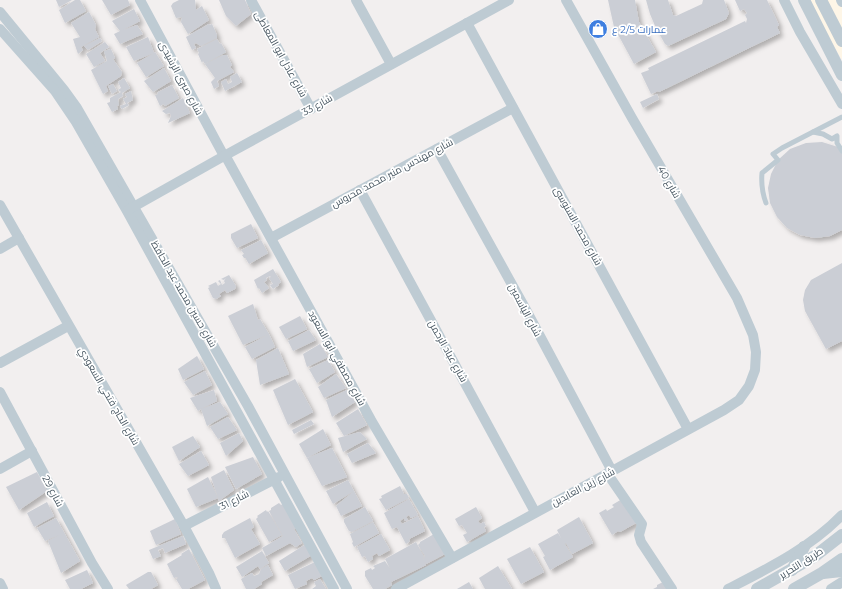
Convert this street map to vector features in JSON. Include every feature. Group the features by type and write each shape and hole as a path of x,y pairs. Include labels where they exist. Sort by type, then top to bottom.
{"street":[{"name":"شارع صبرى الرشيدى","path":"140,0 225,156"},
{"name":"شارع عادل ابو المعاطى","path":"251,0 311,109"},
{"path":"356,0 391,64"},
{"name":"شارع 33","path":"131,209 509,0"},
{"name":"شارع 40","path":"566,0 635,125 737,298 753,335 756,352 755,370"},
{"path":"784,0 800,32 842,104"},
{"path":"804,0 841,72"},
{"path":"821,0 842,41"},
{"name":"شارع حسين محمد عبد الحافظ","path":"0,12 77,108 334,589"},
{"name":"شارع محمد السنوسى","path":"467,23 688,429"},
{"name":"شارع حسين محمد عبد الحافظ","path":"0,29 55,91 131,209 248,406 347,589"},
{"name":"شارع مهندس منير محمد محروس","path":"271,238 513,108"},
{"name":"شارع الياسمين","path":"436,149 525,308 610,472 642,524 639,535 641,542 672,589"},
{"name":"شارع مصطفي ابو السعود","path":"225,156 371,420 452,558"},
{"name":"شارع عباد الرحمن","path":"360,190 535,512"},
{"name":"شارع الحاج فتحي السعودي","path":"0,205 184,526 216,589"},
{"path":"0,249 19,238"},
{"path":"0,363 68,326"},
{"name":"شارع زين العابدين","path":"396,589 413,585 452,558 724,410 739,400 749,386 755,370"},
{"name":"شارع 29","path":"0,392 92,563 108,589"},
{"path":"0,469 32,451"},
{"name":"شارع 31","path":"184,526 284,474"},
{"path":"728,589 789,557 813,541 842,515"},
{"name":"طريق التحرير","path":"757,589 815,556 842,535"},
{"path":"792,570 804,547"},
{"name":"طريق التحرير","path":"794,589 822,574 842,559"},
{"path":"822,574 842,572"},
{"path":"831,589 842,582"},
{"path":"0,583 3,589"}],"lane":[{"path":"766,203 762,194 762,173 778,160 773,154 842,117"},
{"path":"813,132 823,134 832,139 838,136 837,144 842,151"}],"shaded area":[{"path":"809,0 842,0 842,60 814,12"}],"building":[{"path":"56,0 72,0 59,7"},
{"path":"75,0 80,0 86,11 65,23 59,10"},
{"path":"102,0 128,0 130,5 111,15"},
{"path":"179,0 195,0 196,10 202,6 209,20 188,34 181,22 182,17 176,18 171,6"},
{"path":"219,0 245,0 251,14 236,26 226,16"},
{"path":"608,0 635,0 639,22 656,52 634,64 614,27"},
{"path":"646,0 668,0 673,15 676,16 702,4 703,0 724,0 729,13 726,19 668,46 665,44 656,28"},
{"path":"735,0 767,0 779,25 777,27 780,33 659,92 658,91 651,94 641,73 649,70 648,68 745,21 746,23 747,19 745,15 747,13 744,9 740,11"},
{"path":"134,9 140,21 123,30 137,25 143,34 120,44 114,34 120,31 112,21"},
{"path":"89,12 96,25 95,29 99,37 81,47 83,50 78,54 73,39 80,37 71,23"},
{"path":"209,24 212,24 217,38 201,46 196,43 194,44 196,48 192,50 186,37"},
{"path":"148,37 154,53 134,61 126,47"},
{"path":"100,38 102,41 88,50 84,46"},
{"path":"217,39 226,52 205,64 203,61 202,63 197,49"},
{"path":"105,42 109,47 100,53 105,61 94,67 86,54"},
{"path":"111,49 115,58 113,59 122,72 121,76 106,86 108,91 103,94 91,70 107,61 104,51"},
{"path":"155,52 164,66 146,77 137,63"},
{"path":"223,55 227,55 232,65 230,67 234,72 217,81 219,86 214,89 211,82 215,78 205,64"},
{"path":"164,68 171,81 153,92 144,81"},
{"path":"237,73 242,82 225,91 221,82 226,79 228,84 232,82 230,77"},
{"path":"124,78 130,88 122,93 123,96 118,99 118,109 112,112 107,103 110,102 110,98 121,92 118,90 121,88 118,82"},
{"path":"113,84 117,91 112,94 108,86"},
{"path":"172,85 179,98 165,106 164,104 160,106 155,95"},
{"path":"131,91 133,100 127,103 129,105 122,109 120,106 126,104 123,99 127,97 125,94"},
{"path":"657,94 659,99 643,108 640,102"},
{"path":"183,98 190,113 168,123 171,116 170,113 166,114 162,111"},
{"path":"822,142 838,147 842,150 842,230 830,236 815,238 800,235 787,228 777,217 770,203 768,188 771,174 778,160 790,149 806,143"},
{"path":"251,224 258,238 237,248 231,238 231,234"},
{"path":"261,240 268,253 249,264 246,258 242,255 244,254 241,250"},
{"path":"842,263 842,341 826,349 805,311 803,300 805,290 811,280"},
{"path":"273,269 281,282 273,289 270,285 273,284 269,278 271,277 266,278 267,280 264,282 269,288 262,293 259,288 258,289 254,280"},
{"path":"229,275 236,286 235,289 227,293 225,290 219,294 221,296 216,299 213,298 208,288 210,287 208,286 216,282 218,286 221,284 218,281 220,280 222,285 225,283 224,281 226,278 224,280 221,279"},
{"path":"253,304 258,320 260,319 275,347 252,359 245,347 267,335 243,345 228,316"},
{"path":"300,316 307,329 286,339 279,327"},
{"path":"309,330 316,340 293,351 288,341"},
{"path":"320,344 328,357 307,367 303,354"},
{"path":"278,348 289,374 260,385 256,360"},
{"path":"197,356 204,369 183,380 178,369"},
{"path":"328,360 335,372 317,383 309,369"},
{"path":"205,371 212,385 193,395 184,382"},
{"path":"336,374 346,388 324,398 318,387"},
{"path":"295,379 313,412 288,425 273,390"},
{"path":"214,390 217,401 198,411 190,398"},
{"path":"347,390 355,402 332,417 326,400"},
{"path":"220,402 228,414 207,426 201,409"},
{"path":"358,409 367,425 344,436 336,423"},
{"path":"228,417 237,430 218,439 210,427"},
{"path":"311,420 314,424 294,434 292,430"},
{"path":"323,429 331,445 307,458 299,444"},
{"path":"360,432 367,439 343,452 338,438"},
{"path":"239,433 243,441 226,456 220,443"},
{"path":"193,436 200,447 179,461 172,447"},
{"path":"368,443 376,453 352,463 347,454"},
{"path":"332,448 347,477 322,486 307,458"},
{"path":"201,451 209,465 188,476 179,464"},
{"path":"253,457 262,474 236,489 225,467"},
{"path":"224,470 234,490 219,501 211,477"},
{"path":"37,472 47,491 19,510 6,487"},
{"path":"208,477 218,498 196,507 187,489"},
{"path":"348,480 354,491 333,504 326,491"},
{"path":"400,486 404,494 407,494 409,498 386,510 379,499 382,498 381,496"},
{"path":"354,491 362,506 341,516 336,506"},
{"path":"409,499 418,515 411,518 409,515 406,517 408,520 405,521 404,518 400,521 402,524 418,516 425,531 409,539 410,541 406,544 397,527 392,529 384,513"},
{"path":"622,499 636,523 612,535 599,513 614,507 612,505"},
{"path":"47,502 54,516 34,527 27,513"},
{"path":"279,503 281,505 283,504 302,543 296,547 290,543 266,556 262,548 283,536 269,511"},
{"path":"365,507 373,521 352,532 349,531 344,519"},
{"path":"476,507 482,518 478,521 480,524 484,522 486,531 467,542 463,535 467,533 462,525 459,526 455,519"},
{"path":"266,510 282,535 269,542 256,519 258,517 257,516"},
{"path":"579,517 593,543 572,554 566,543 564,544 557,530"},
{"path":"56,518 80,561 61,573 48,541 59,535 45,541 37,528"},
{"path":"250,518 254,527 251,529 260,544 235,558 225,538 222,538 222,535 224,532"},
{"path":"175,519 181,534 156,545 150,531"},
{"path":"373,522 379,533 354,547 350,534"},
{"path":"558,533 573,557 550,570 543,557 545,556 538,544"},
{"path":"381,534 390,550 379,556 377,553 372,556 373,559 368,562 365,556 362,557 357,547"},
{"path":"434,534 445,554 426,564 423,560 425,556 418,545 420,542"},
{"path":"183,536 186,544 165,553 163,548 158,550 161,556 153,559 149,550"},
{"path":"416,542 424,557 423,559 426,565 391,582 392,585 385,589 373,589 365,576 365,571 371,568 372,570 375,568 373,566 385,561 392,572 385,559"},
{"path":"306,544 312,555 285,571 279,561"},
{"path":"530,547 544,572 521,584 507,559"},
{"path":"189,549 205,580 188,589 182,589 176,579 178,578 174,578 167,564"},
{"path":"262,551 269,563 260,569 258,566 242,577 236,567"},
{"path":"317,561 324,575 314,580 312,578 306,581 307,584 295,589 288,575"},
{"path":"268,565 273,575 261,582 262,584 254,589 246,589 241,579 252,573 254,576 259,574 261,569"},
{"path":"498,566 512,589 485,589 479,578"},
{"path":"87,570 93,583 81,589 70,589 65,580"},
{"path":"148,572 151,572 158,585 151,589 129,589 126,585"},
{"path":"320,579 326,589 312,589 316,586 314,582"},
{"path":"665,581 669,589 653,589 657,587 657,585"},
{"path":"469,582 473,589 457,589"}],"place":[{"name":"عمارات 2/5 ع","path":"598,29"}]}
